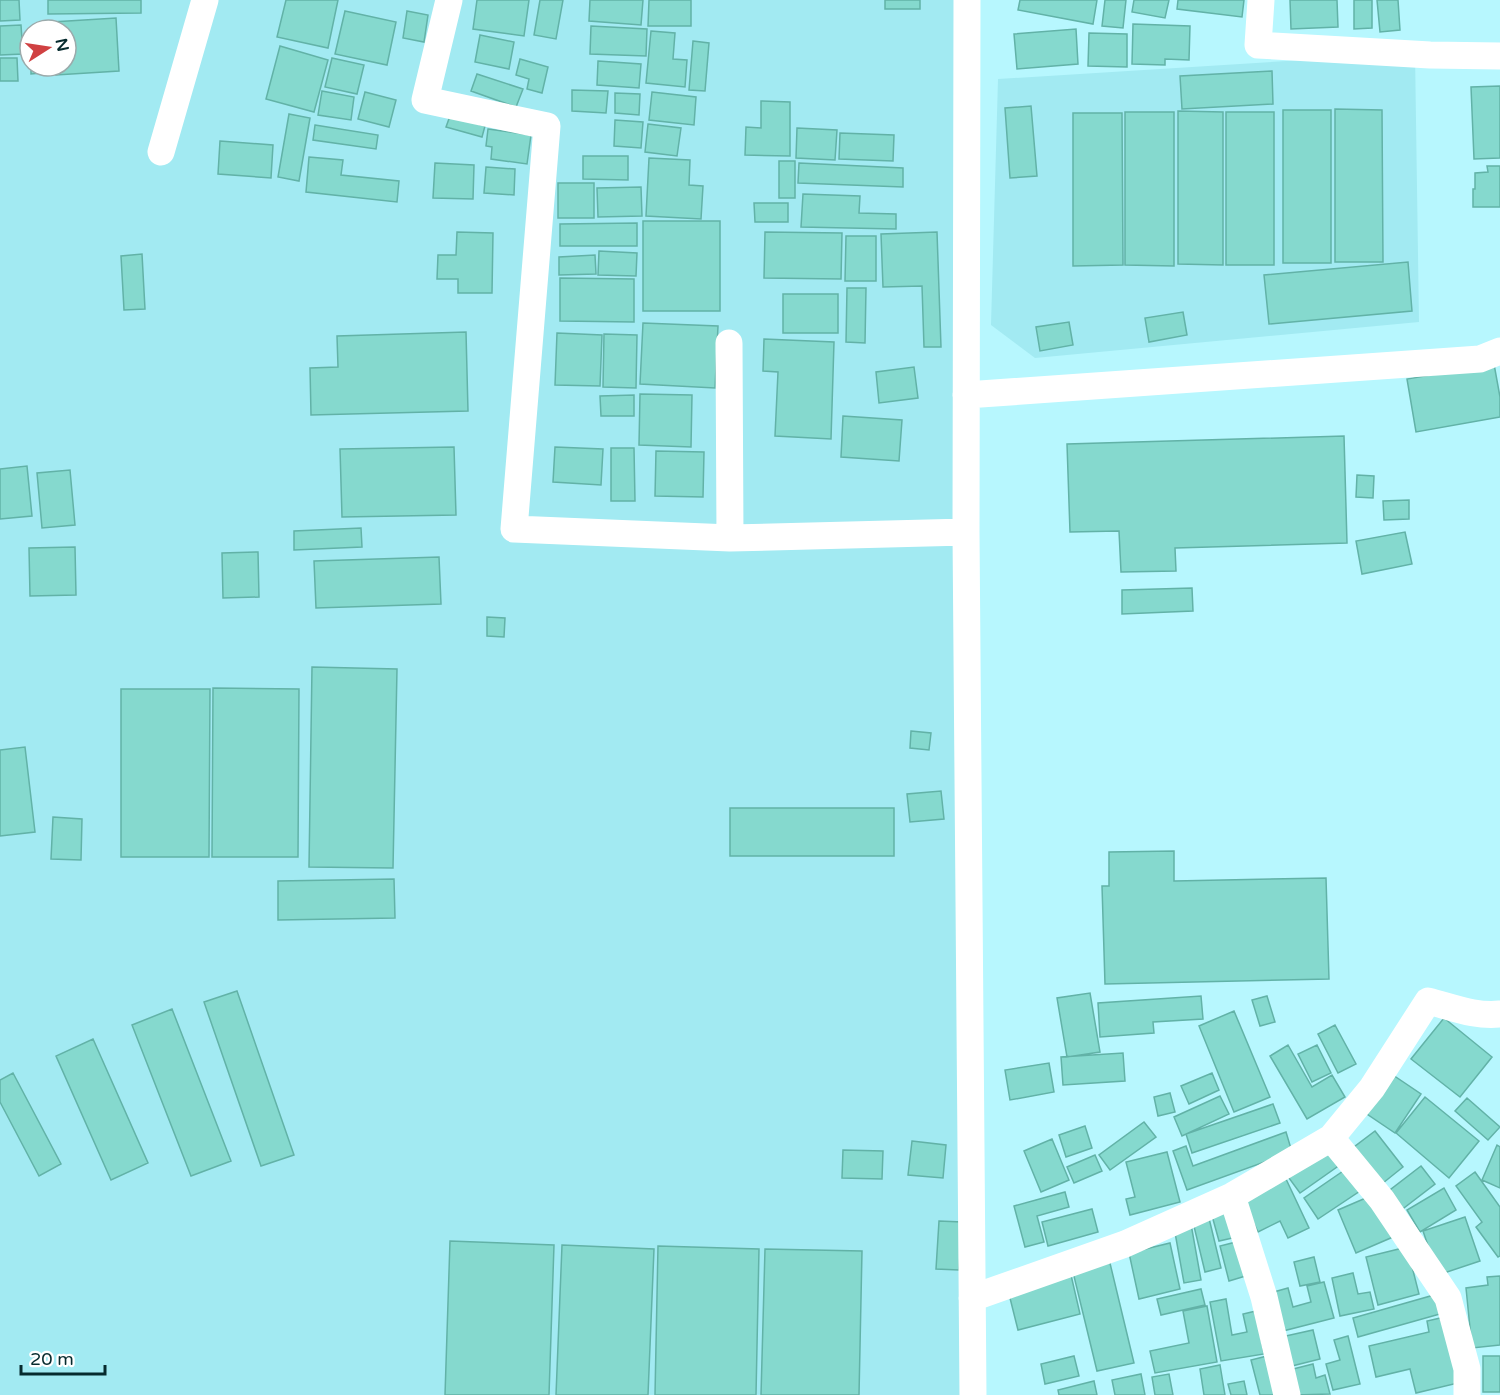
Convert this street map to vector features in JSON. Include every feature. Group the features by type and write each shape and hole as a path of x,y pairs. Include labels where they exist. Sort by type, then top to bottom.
{"street":[{"path":"161,152 205,0"},
{"path":"449,0 425,100 547,126 514,529 730,538 966,532"},
{"path":"967,0 966,532 973,1395"},
{"path":"1261,0 1258,45 1430,55 1500,56"},
{"path":"729,343 730,538"},
{"path":"966,396 1480,359 1500,351"},
{"path":"972,1298 1125,1244 1233,1197 1331,1138 1372,1088 1428,1002 1463,1009 1483,1016 1500,1014"},
{"path":"1331,1138 1382,1200 1448,1298 1467,1369 1467,1395"},
{"path":"1233,1197 1264,1297 1287,1395"}],"shaded area":[{"path":"0,0 960,0 967,1395 0,1395"},
{"path":"1415,53 1419,322 1035,358 991,325 998,79"}],"building":[{"path":"0,0 19,0 18,20 0,21"},
{"path":"48,0 141,0 141,13 48,14"},
{"path":"286,0 338,0 328,48 277,37"},
{"path":"477,0 529,0 524,36 473,29"},
{"path":"540,0 563,0 556,39 534,35"},
{"path":"590,0 643,0 641,25 589,21"},
{"path":"649,0 691,0 691,26 648,26"},
{"path":"885,0 920,0 920,9 885,9"},
{"path":"1020,0 1097,0 1093,24 1018,10"},
{"path":"1105,0 1126,0 1123,28 1102,26"},
{"path":"1134,0 1169,0 1165,18 1132,12"},
{"path":"1178,0 1244,0 1242,17 1177,9"},
{"path":"1290,0 1337,0 1338,27 1291,29"},
{"path":"1354,0 1372,0 1372,28 1354,29"},
{"path":"1377,0 1398,0 1400,30 1380,32"},
{"path":"345,11 396,22 387,65 335,54"},
{"path":"407,11 428,15 424,42 403,38"},
{"path":"116,18 119,71 78,74 78,20"},
{"path":"1133,24 1190,26 1189,60 1165,59 1165,65 1132,64"},
{"path":"18,25 18,54 0,55 0,26"},
{"path":"591,26 647,29 646,56 590,54"},
{"path":"1076,29 1078,64 1017,69 1014,34"},
{"path":"651,31 675,33 673,59 687,60 685,87 646,83"},
{"path":"1089,33 1127,34 1127,67 1088,66"},
{"path":"480,35 514,42 509,69 475,62"},
{"path":"693,41 709,43 705,91 689,90"},
{"path":"280,46 328,60 314,112 266,99"},
{"path":"0,58 17,58 18,81 0,81"},
{"path":"332,58 364,65 357,94 325,87"},
{"path":"520,59 548,67 542,93 527,89 529,79 516,75"},
{"path":"598,61 641,64 639,88 597,85"},
{"path":"1272,71 1273,104 1182,109 1180,76"},
{"path":"477,74 523,89 516,107 471,91"},
{"path":"1500,86 1500,158 1474,159 1471,87"},
{"path":"572,90 608,91 606,113 572,111"},
{"path":"322,91 354,97 351,120 318,115"},
{"path":"365,92 396,100 389,127 358,119"},
{"path":"652,92 696,97 694,125 649,120"},
{"path":"615,93 640,94 639,115 615,113"},
{"path":"761,101 790,102 790,156 745,155 746,127 761,128"},
{"path":"1031,106 1037,176 1010,178 1005,108"},
{"path":"1335,109 1382,110 1383,262 1335,262"},
{"path":"1283,110 1331,110 1331,263 1283,263"},
{"path":"1178,111 1223,112 1223,265 1178,264"},
{"path":"1125,112 1174,112 1174,266 1125,265"},
{"path":"1226,112 1274,112 1274,265 1226,265"},
{"path":"1073,113 1122,113 1123,265 1073,266"},
{"path":"289,114 310,118 299,181 278,177"},
{"path":"450,116 485,126 482,137 446,127"},
{"path":"615,120 643,122 641,148 614,146"},
{"path":"648,124 681,128 677,156 645,152"},
{"path":"315,125 378,135 376,149 313,140"},
{"path":"797,128 837,130 835,160 796,158"},
{"path":"488,129 531,135 527,164 491,159 492,147 486,146"},
{"path":"840,133 894,135 893,161 839,159"},
{"path":"220,141 273,145 271,178 218,174"},
{"path":"583,156 628,156 628,180 583,179"},
{"path":"309,157 343,160 341,175 399,181 397,202 306,192"},
{"path":"649,158 690,160 689,185 703,186 701,219 646,216"},
{"path":"779,161 795,161 795,198 779,198"},
{"path":"435,163 474,165 473,199 433,198"},
{"path":"799,163 903,168 903,187 798,183"},
{"path":"1487,166 1500,166 1500,207 1473,207 1475,173 1488,172"},
{"path":"486,167 515,169 514,195 484,193"},
{"path":"558,183 594,183 594,218 558,218"},
{"path":"641,187 642,216 598,217 597,188"},
{"path":"803,194 860,196 859,213 896,214 896,229 801,227"},
{"path":"754,203 788,203 788,222 755,222"},
{"path":"643,221 720,221 720,311 643,311"},
{"path":"637,223 637,246 560,246 560,224"},
{"path":"457,232 493,233 492,293 458,293 458,279 437,279 438,255 456,255"},
{"path":"765,232 842,233 841,279 764,278"},
{"path":"937,232 941,347 924,347 922,286 883,287 881,234"},
{"path":"846,236 876,236 876,281 845,281"},
{"path":"599,251 637,253 636,276 598,275"},
{"path":"142,254 145,309 124,310 121,256"},
{"path":"595,255 596,274 559,275 559,257"},
{"path":"1408,262 1412,311 1269,324 1264,275"},
{"path":"560,278 634,279 634,322 560,321"},
{"path":"847,288 866,288 865,343 846,342"},
{"path":"783,294 838,294 838,333 783,333"},
{"path":"1183,312 1187,335 1149,342 1145,318"},
{"path":"1069,322 1073,345 1040,351 1036,327"},
{"path":"643,323 718,326 715,388 640,384"},
{"path":"466,332 468,411 311,415 310,368 338,367 337,336"},
{"path":"557,333 602,335 600,386 555,385"},
{"path":"604,334 637,335 636,388 603,387"},
{"path":"764,339 834,342 831,439 775,436 778,372 763,371"},
{"path":"1494,364 1500,397 1500,417 1416,432 1407,379"},
{"path":"914,367 918,398 879,403 876,372"},
{"path":"640,394 692,395 691,447 639,445"},
{"path":"634,395 634,416 601,416 600,396"},
{"path":"843,416 902,420 899,461 841,457"},
{"path":"1344,436 1347,543 1175,548 1176,571 1121,572 1119,531 1070,532 1067,444"},
{"path":"454,447 456,515 342,517 340,449"},
{"path":"555,447 603,449 601,485 553,482"},
{"path":"611,448 634,448 635,501 611,501"},
{"path":"656,451 704,452 703,497 655,496"},
{"path":"27,466 32,516 0,519 0,469"},
{"path":"70,470 75,525 42,528 37,473"},
{"path":"1357,475 1374,476 1373,498 1356,497"},
{"path":"1409,500 1409,519 1384,520 1383,501"},
{"path":"361,528 362,547 294,550 294,531"},
{"path":"1405,532 1412,564 1362,574 1356,541"},
{"path":"75,547 76,595 30,596 29,548"},
{"path":"258,552 259,597 223,598 222,553"},
{"path":"439,557 441,604 316,608 314,561"},
{"path":"1192,588 1193,611 1122,614 1122,590"},
{"path":"487,617 505,618 504,637 487,636"},
{"path":"312,667 397,669 393,868 309,867"},
{"path":"213,688 299,689 298,857 212,857"},
{"path":"121,689 210,689 209,857 121,857"},
{"path":"911,731 931,733 929,750 910,748"},
{"path":"25,747 35,832 0,836 0,750"},
{"path":"941,791 944,819 910,822 907,794"},
{"path":"730,808 894,808 894,856 730,856"},
{"path":"53,817 82,819 81,860 51,859"},
{"path":"1174,851 1174,881 1326,878 1329,979 1105,984 1102,886 1109,886 1109,852"},
{"path":"394,879 395,918 278,920 278,881"},
{"path":"237,991 294,1155 261,1166 204,1002"},
{"path":"1090,993 1100,1052 1067,1057 1057,998"},
{"path":"1201,996 1203,1019 1153,1022 1154,1033 1100,1037 1098,1003"},
{"path":"1267,996 1275,1022 1260,1026 1252,1000"},
{"path":"172,1009 231,1161 191,1176 132,1025"},
{"path":"1234,1011 1270,1097 1234,1112 1199,1026"},
{"path":"1444,1018 1492,1057 1460,1097 1411,1059"},
{"path":"1335,1025 1356,1064 1338,1073 1318,1034"},
{"path":"93,1039 148,1163 111,1180 56,1056"},
{"path":"1288,1045 1312,1087 1332,1075 1345,1097 1307,1119 1270,1056"},
{"path":"1317,1045 1331,1073 1312,1082 1298,1054"},
{"path":"1123,1053 1125,1081 1063,1085 1061,1057"},
{"path":"1049,1063 1054,1092 1010,1100 1005,1070"},
{"path":"1387,1071 1421,1094 1395,1133 1361,1110"},
{"path":"13,1073 61,1164 39,1176 0,1102 0,1080"},
{"path":"1212,1073 1219,1090 1189,1104 1181,1086"},
{"path":"1170,1093 1175,1112 1158,1116 1154,1097"},
{"path":"1220,1096 1229,1114 1182,1136 1174,1117"},
{"path":"1425,1097 1479,1141 1449,1178 1396,1133"},
{"path":"1467,1098 1500,1127 1488,1140 1455,1111"},
{"path":"1273,1104 1280,1123 1192,1153 1186,1134"},
{"path":"1144,1122 1156,1137 1110,1170 1099,1155"},
{"path":"1085,1126 1092,1148 1066,1157 1059,1135"},
{"path":"1375,1131 1403,1167 1383,1183 1354,1147"},
{"path":"1286,1132 1292,1152 1187,1190 1173,1151 1186,1146 1193,1166"},
{"path":"1052,1139 1069,1180 1041,1192 1024,1151"},
{"path":"912,1141 946,1145 943,1178 908,1175"},
{"path":"1331,1142 1344,1162 1300,1193 1286,1174"},
{"path":"1497,1145 1500,1147 1500,1188 1482,1180"},
{"path":"843,1150 883,1151 882,1179 842,1178"},
{"path":"1167,1152 1180,1202 1130,1215 1126,1199 1135,1197 1126,1162"},
{"path":"1095,1155 1102,1171 1074,1183 1067,1167"},
{"path":"1421,1166 1435,1184 1400,1211 1386,1193"},
{"path":"1349,1167 1363,1189 1318,1219 1304,1198"},
{"path":"1475,1172 1500,1207 1500,1256 1498,1257 1476,1227 1482,1222 1456,1186"},
{"path":"1286,1179 1309,1228 1288,1238 1280,1221 1258,1232 1243,1201"},
{"path":"1444,1188 1456,1210 1420,1232 1407,1210"},
{"path":"1065,1192 1069,1207 1037,1216 1044,1242 1025,1247 1014,1206"},
{"path":"1375,1194 1393,1237 1356,1253 1338,1210"},
{"path":"1229,1207 1237,1237 1219,1241 1211,1212"},
{"path":"1092,1209 1098,1232 1048,1246 1042,1222"},
{"path":"1208,1214 1221,1268 1205,1272 1192,1218"},
{"path":"1465,1217 1480,1261 1438,1275 1423,1231"},
{"path":"939,1221 962,1222 959,1270 936,1269"},
{"path":"1191,1224 1201,1280 1184,1283 1174,1227"},
{"path":"450,1241 554,1245 549,1395 445,1395"},
{"path":"1240,1241 1249,1275 1229,1281 1220,1246"},
{"path":"1170,1243 1180,1289 1139,1299 1129,1253"},
{"path":"562,1245 654,1249 648,1395 556,1395"},
{"path":"658,1246 759,1249 756,1395 655,1395"},
{"path":"1407,1247 1419,1294 1378,1305 1366,1257"},
{"path":"765,1249 862,1251 859,1395 761,1395"},
{"path":"1314,1257 1320,1282 1300,1286 1294,1262"},
{"path":"1109,1259 1134,1363 1097,1371 1072,1268"},
{"path":"1353,1273 1358,1294 1370,1292 1374,1309 1340,1316 1332,1278"},
{"path":"1071,1275 1080,1314 1018,1330 1008,1290"},
{"path":"1500,1276 1500,1345 1472,1348 1466,1288 1488,1285 1487,1277"},
{"path":"1324,1282 1334,1318 1279,1332 1270,1293 1288,1288 1293,1307 1311,1302 1307,1286"},
{"path":"1201,1289 1205,1305 1161,1315 1157,1299"},
{"path":"1441,1293 1447,1312 1358,1337 1353,1318"},
{"path":"1226,1299 1232,1335 1247,1332 1243,1314 1256,1311 1264,1354 1221,1361 1210,1302"},
{"path":"1207,1306 1217,1362 1155,1373 1150,1351 1189,1343 1183,1311"},
{"path":"1449,1316 1458,1383 1416,1393 1410,1369 1376,1377 1369,1346 1429,1332 1427,1321"},
{"path":"1313,1330 1320,1359 1288,1367 1281,1337"},
{"path":"1348,1336 1360,1384 1333,1390 1326,1364 1340,1360 1334,1340"},
{"path":"1271,1355 1280,1395 1260,1395 1251,1360"},
{"path":"1074,1356 1079,1376 1045,1384 1041,1364"},
{"path":"1483,1356 1500,1356 1500,1392 1483,1392"},
{"path":"1313,1364 1316,1378 1325,1375 1330,1394 1295,1395 1289,1370"},
{"path":"1220,1365 1225,1395 1204,1395 1200,1369"},
{"path":"1141,1374 1145,1395 1115,1395 1112,1380"},
{"path":"1169,1374 1173,1395 1155,1395 1152,1377"},
{"path":"1094,1381 1097,1395 1059,1395 1058,1390"},
{"path":"1244,1381 1247,1395 1231,1395 1228,1384"}]}
